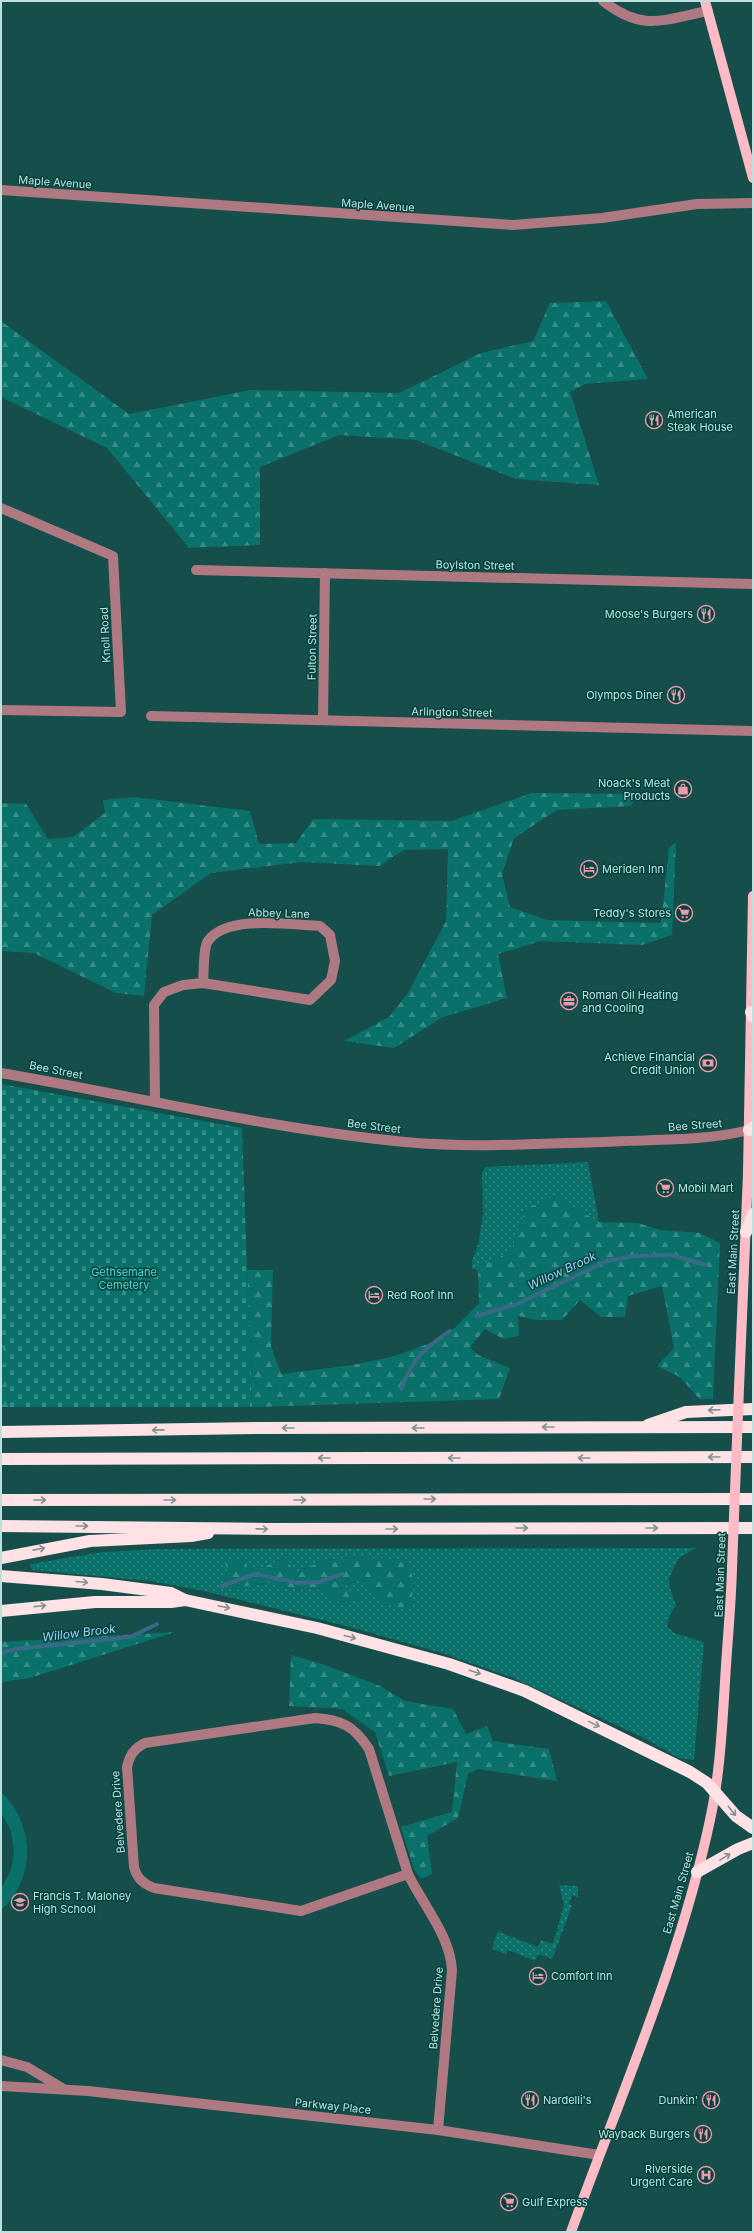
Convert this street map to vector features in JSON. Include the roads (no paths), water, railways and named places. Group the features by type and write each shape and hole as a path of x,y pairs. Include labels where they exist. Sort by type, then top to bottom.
{"highway":[{"path":"746,1232 753,1214"},
{"path":"643,1427 686,1412 753,1409"},
{"path":"1,1432 256,1428 753,1427"},
{"path":"1,1459 753,1457"},
{"path":"1,1500 753,1498"},
{"path":"1,1526 223,1528 753,1528"},
{"path":"1,1558 90,1541 191,1536 223,1528"},
{"path":"1,1576 128,1587 171,1593 185,1600 249,1612 324,1630 442,1662 502,1681 540,1698 690,1772 715,1790 736,1816 753,1828"},
{"path":"1,1611 76,1602 171,1602 185,1600"},
{"path":"697,1872 738,1849 753,1843"}],"main road":[{"path":"706,6 753,178"},
{"name":"East Main Street","path":"571,2232 664,1981 697,1872 715,1790 722,1732 732,1568 746,1232 752,1129 753,896"}],"street":[{"path":"603,1 625,16 641,21 665,20 706,6"},
{"name":"Maple Avenue","path":"1,190 513,225 602,218 697,204 753,203"},
{"name":"Knoll Road","path":"1,508 113,556 121,712 1,710"},
{"name":"Boylston Street","path":"196,570 753,584"},
{"name":"Fulton Street","path":"323,720 325,573"},
{"name":"Arlington Street","path":"151,716 753,731"},
{"name":"Abbey Lane","path":"155,1102 154,1005 164,992 183,985 203,983 310,1000 330,980 335,961 330,935 320,926 239,924 221,931 209,940 206,946 203,983"},
{"name":"Bee Street","path":"1,1073 155,1102 334,1133 433,1144 525,1144 671,1139 722,1135 752,1129"},
{"name":"Belvedere Drive","path":"408,1874 301,1911 154,1888 145,1884 137,1876 134,1867 127,1767 129,1756 136,1748 145,1743 316,1718 331,1719 346,1724 360,1735 368,1749 408,1874 446,1943 451,1956 452,1970 438,2130"},
{"name":"Parkway Place","path":"1,2060 27,2067 64,2089"},
{"name":"Parkway Place","path":"1,2086 64,2089 438,2130 599,2155"}],"waterway":[{"name":"Willow Brook","path":"476,1316 515,1305 607,1261 635,1256 671,1255 706,1265"},
{"name":"Willow Brook","path":"401,1389 414,1362 426,1349 450,1331"},
{"name":"Willow Brook","path":"222,1586 255,1574 298,1583 319,1582 342,1574"},
{"name":"Willow Brook","path":"1,1653 16,1649 130,1637 157,1624"}],"place":[{"name":"American Steak House","path":"654,420"},
{"name":"Moose's Burgers","path":"706,614"},
{"name":"Olympos Diner","path":"676,695"},
{"name":"Noack's Meat Products","path":"683,789"},
{"name":"Meriden Inn","path":"589,869"},
{"name":"Teddy's Stores","path":"684,913"},
{"name":"Roman Oil Heating and Cooling","path":"569,1001"},
{"name":"Achieve Financial Credit Union","path":"708,1063"},
{"name":"Mobil Mart","path":"665,1188"},
{"name":"Red Roof Inn","path":"374,1295"},
{"name":"Francis T. Maloney High School","path":"20,1902"},
{"name":"Comfort Inn","path":"538,1976"},
{"name":"Nardelli's","path":"530,2100"},
{"name":"Dunkin'","path":"711,2100"},
{"name":"Wayback Burgers","path":"703,2134"},
{"name":"Riverside Urgent Care","path":"706,2175"},
{"name":"Gulf Express","path":"509,2202"}],"park label":[{"name":"Gethsemane Cemetery","path":"124,1278"}]}
